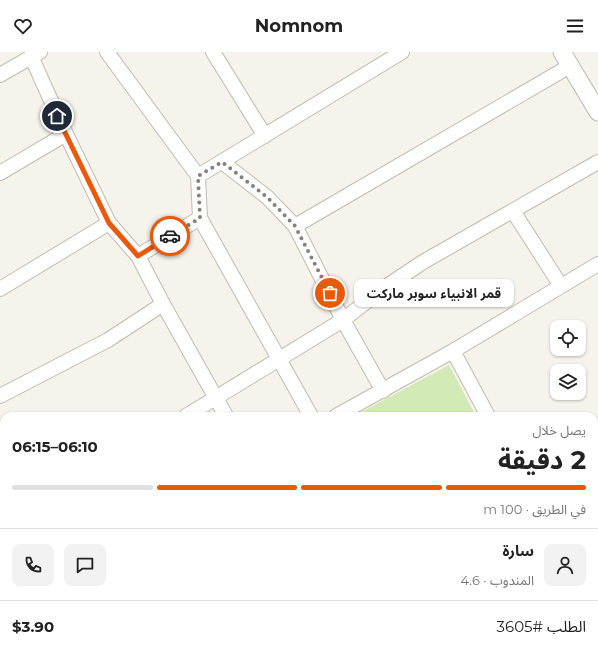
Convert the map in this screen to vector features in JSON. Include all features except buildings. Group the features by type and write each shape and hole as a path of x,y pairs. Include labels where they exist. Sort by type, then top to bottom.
{"street":[{"path":"107,52 198,176 200,218 278,360 309,412"},
{"path":"214,52 265,136"},
{"path":"198,176 402,52"},
{"path":"0,75 36,54 66,134 109,223 138,256 163,304 224,412"},
{"path":"295,226 566,59 598,112"},
{"path":"0,173 66,134"},
{"path":"222,162 267,197 295,226 343,320 383,391"},
{"path":"193,412 343,320 384,288 423,262 598,162"},
{"path":"513,211 561,286"},
{"path":"138,256 200,218"},
{"path":"0,289 109,223"},
{"path":"344,412 453,351 598,264"},
{"path":"0,396 108,340 163,304"},
{"path":"453,351 486,412"}],"green space":[{"path":"449,365 474,412 361,412"}],"way so far":[{"path":"170,236 200,218 198,176 222,162 267,197 295,226 330,293"}],"place":[{"name":"قمر الانبياء سوبر ماركت","path":"330,293"}],"route":[{"path":"57,116 109,223 138,256 170,236"}]}
